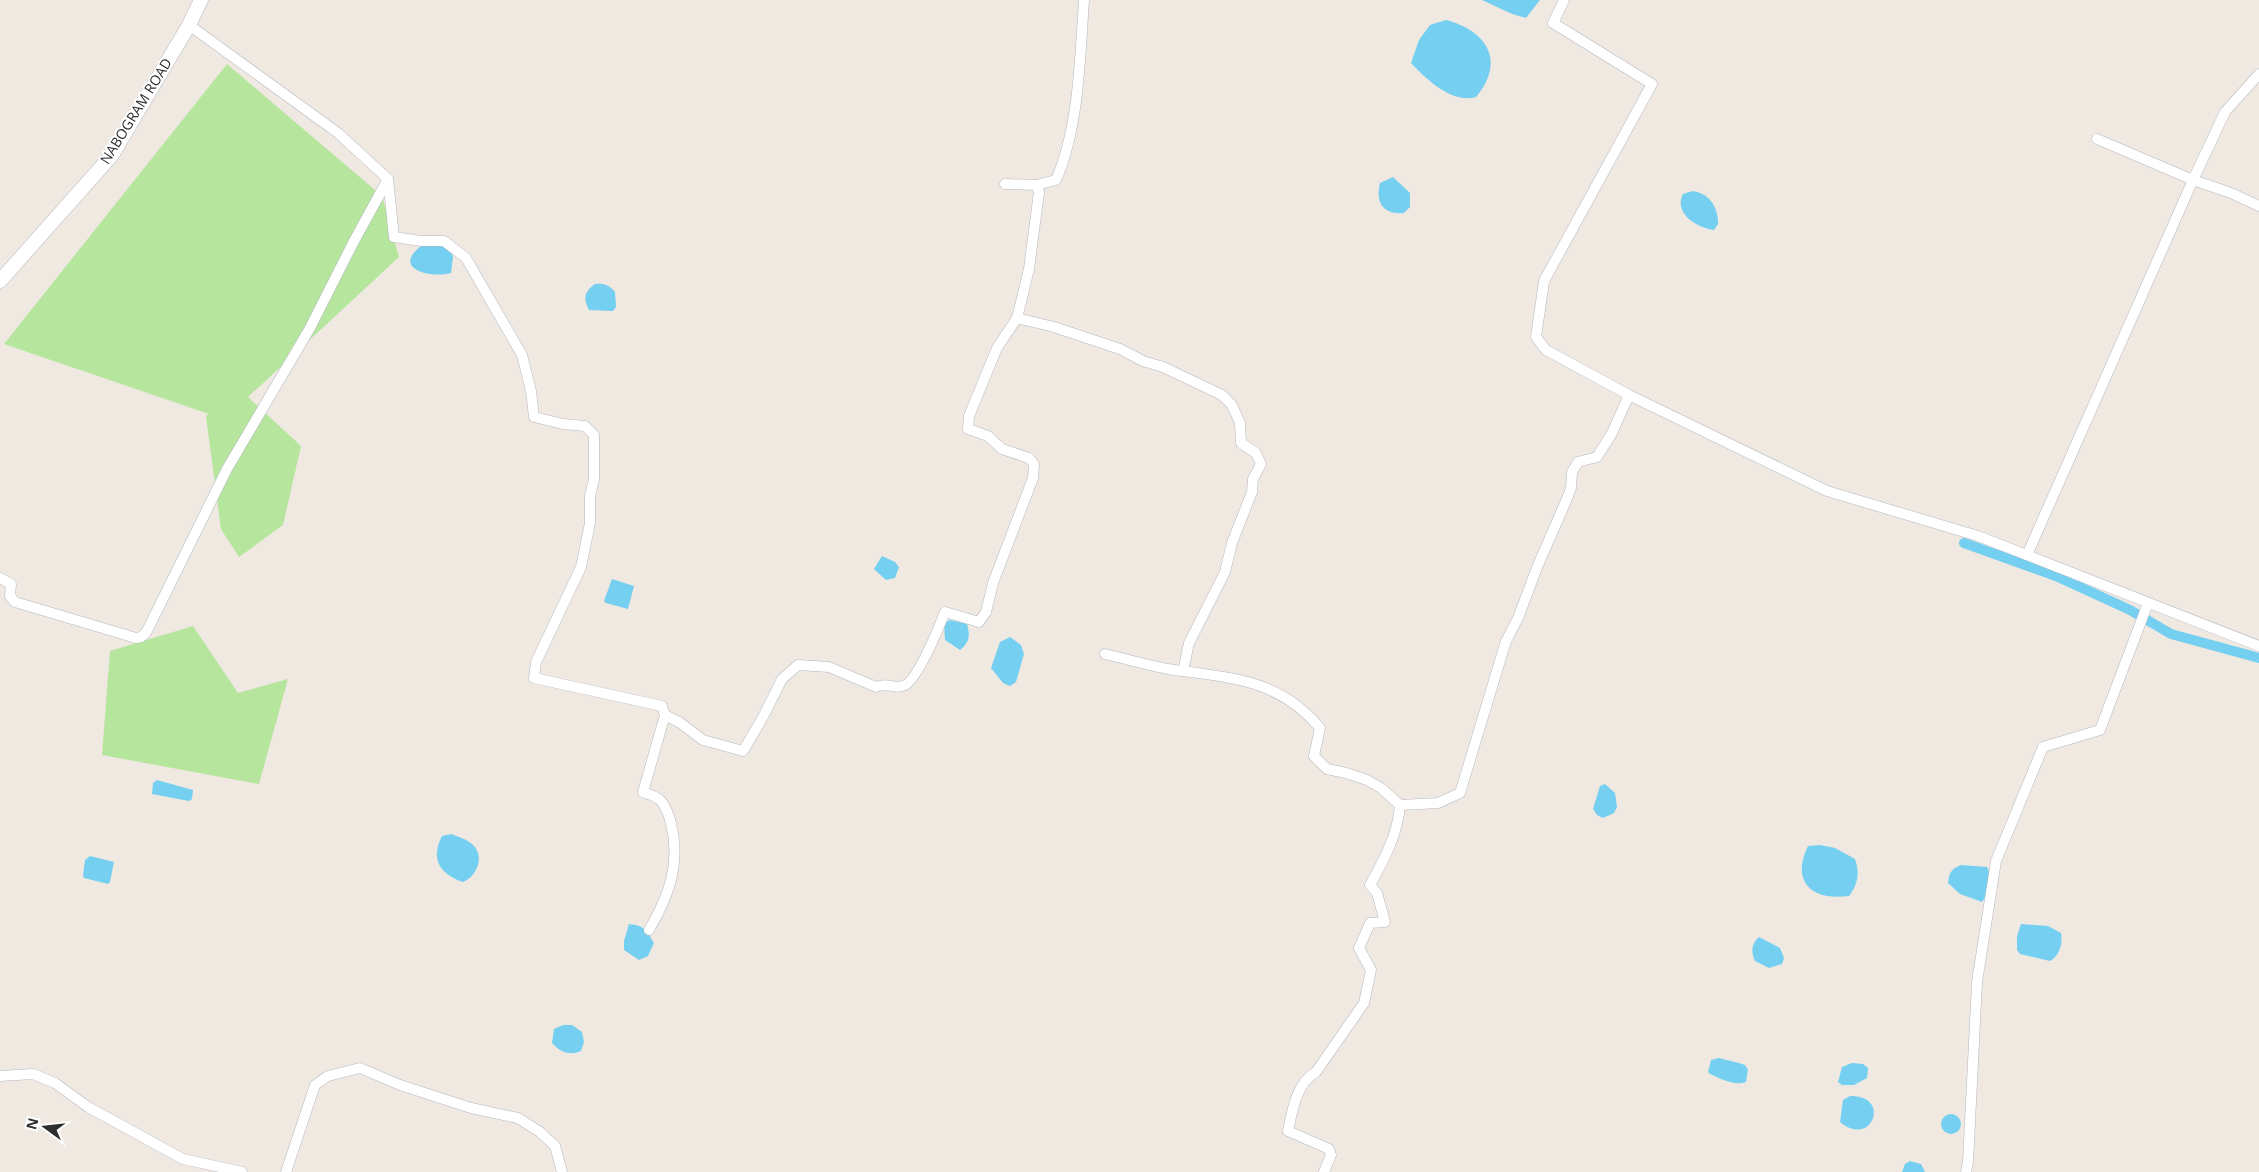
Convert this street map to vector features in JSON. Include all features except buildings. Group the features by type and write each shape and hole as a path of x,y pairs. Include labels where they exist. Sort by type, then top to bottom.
{"main road":[{"name":"NABOGRAM ROAD","path":"0,282 112,155 189,25 201,0"}],"street":[{"path":"1005,184 1036,185 1056,180 1065,159 1076,105 1084,0"},
{"path":"1564,0 1553,23 1652,84 1544,281 1536,337 1546,350 1629,395 1827,491 1978,536 2146,607 2259,646"},
{"path":"189,25 338,133 388,179 394,237 421,241 444,241 466,258 522,355 534,417 563,424 585,426 594,435 594,479 590,496 590,523 580,567 536,662 534,678 662,706 665,716 643,792 660,799 670,818 676,842 675,864 662,908 649,930"},
{"path":"2026,555 2225,112 2259,74"},
{"path":"2097,139 2259,206"},
{"path":"0,578 10,581 10,596 14,602 136,638 141,637 146,632 227,469 310,328 353,242 388,179"},
{"path":"665,716 679,722 703,740 743,750 763,717 782,679 798,665 829,667 876,687 884,684 903,686 914,679 946,612 979,622 986,612 993,583 1033,478 1034,464 1029,458 1002,449 988,436 968,428 969,416 996,348 1017,318 1029,270 1039,192 1036,185"},
{"path":"1017,318 1054,327 1120,349 1222,395 1232,406 1240,424 1241,443 1256,453 1261,464 1253,479 1252,492 1232,543 1224,572 1188,643 1183,671"},
{"path":"1105,654 1183,671 1242,679 1264,686 1298,706 1320,728 1314,756 1327,769 1367,780 1400,805 1438,803 1460,792 1506,641 1518,618 1566,501 1571,488 1572,472 1578,462 1597,458 1612,433 1629,395"},
{"path":"1966,1172 1977,982 1996,861 2043,747 2100,730 2146,607"},
{"path":"1324,1172 1331,1155 1329,1149 1288,1131 1297,1098 1307,1077 1316,1072 1364,1003 1371,970 1359,948 1370,923 1385,922 1377,893 1370,885 1391,844 1399,818 1400,805"},
{"path":"286,1172 315,1085 328,1076 360,1068 400,1085 471,1108 518,1118 540,1132 555,1146 562,1172"},
{"path":"0,1076 33,1074 55,1083 88,1107 183,1160 242,1172"}],"green space":[{"path":"227,64 382,196 399,257 248,397 301,446 283,525 239,557 221,529 206,416 209,414 4,344"},
{"path":"193,626 238,693 288,679 259,784 102,755 110,651"}],"water":[{"path":"1482,0 1540,0 1526,18 1512,14"},
{"path":"1446,20 1472,32 1488,49 1491,60 1490,71 1485,84 1476,97 1458,97 1449,94 1432,83 1411,63 1419,40 1430,25"},
{"path":"1393,177 1410,193 1410,207 1404,213 1391,212 1382,206 1380,201 1380,183"},
{"path":"1693,191 1704,195 1715,207 1718,224 1714,230 1694,223 1684,213 1681,207 1683,194"},
{"path":"424,244 449,247 453,257 451,273 423,273 411,265 410,259 414,252"},
{"path":"595,284 606,285 615,292 616,307 613,311 589,310 585,299 589,290"},
{"path":"882,556 895,562 899,567 895,578 886,580 874,569"},
{"path":"612,579 634,586 628,609 604,601"},
{"path":"950,620 967,624 968,638 966,644 960,650 945,640 944,623"},
{"path":"1010,637 1021,645 1024,654 1016,682 1010,686 1003,683 991,668 1000,642"},
{"path":"157,780 193,790 192,799 189,801 152,794 153,783"},
{"path":"1605,784 1615,793 1617,807 1614,813 1603,818 1597,815 1593,809 1600,786"},
{"path":"451,834 463,838 477,850 478,866 472,875 463,882 448,875 439,865 437,859 442,836"},
{"path":"1820,845 1835,848 1855,859 1857,878 1849,896 1825,896 1808,887 1802,870 1803,859 1808,846"},
{"path":"90,856 114,862 108,884 84,878 85,860"},
{"path":"1961,865 1987,867 1989,885 1982,902 1960,894 1948,883 1951,872"},
{"path":"629,924 644,929 654,943 648,956 639,960 624,950 624,941"},
{"path":"2021,924 2048,926 2061,933 2060,949 2053,959 2050,961 2020,954 2017,950 2017,936"},
{"path":"1759,937 1780,948 1784,958 1782,964 1769,968 1755,961 1752,948 1754,942"},
{"path":"563,1025 572,1025 582,1032 584,1042 581,1051 565,1052 558,1049 552,1043 554,1029"},
{"path":"1719,1058 1745,1065 1748,1070 1746,1082 1732,1083 1710,1074 1708,1072 1711,1060"},
{"path":"1852,1063 1863,1064 1868,1068 1867,1078 1854,1085 1842,1085 1838,1082 1842,1067"},
{"path":"1850,1096 1863,1098 1871,1103 1874,1111 1873,1119 1861,1129 1851,1129 1840,1122 1843,1100"},
{"path":"1951,1114 1958,1117 1961,1124 1958,1131 1951,1134 1944,1131 1941,1124 1944,1117"},
{"path":"1910,1161 1921,1164 1925,1172 1902,1172 1905,1164"}],"waterway":[{"path":"1964,543 2056,576 2130,610 2171,634 2259,658"}]}
